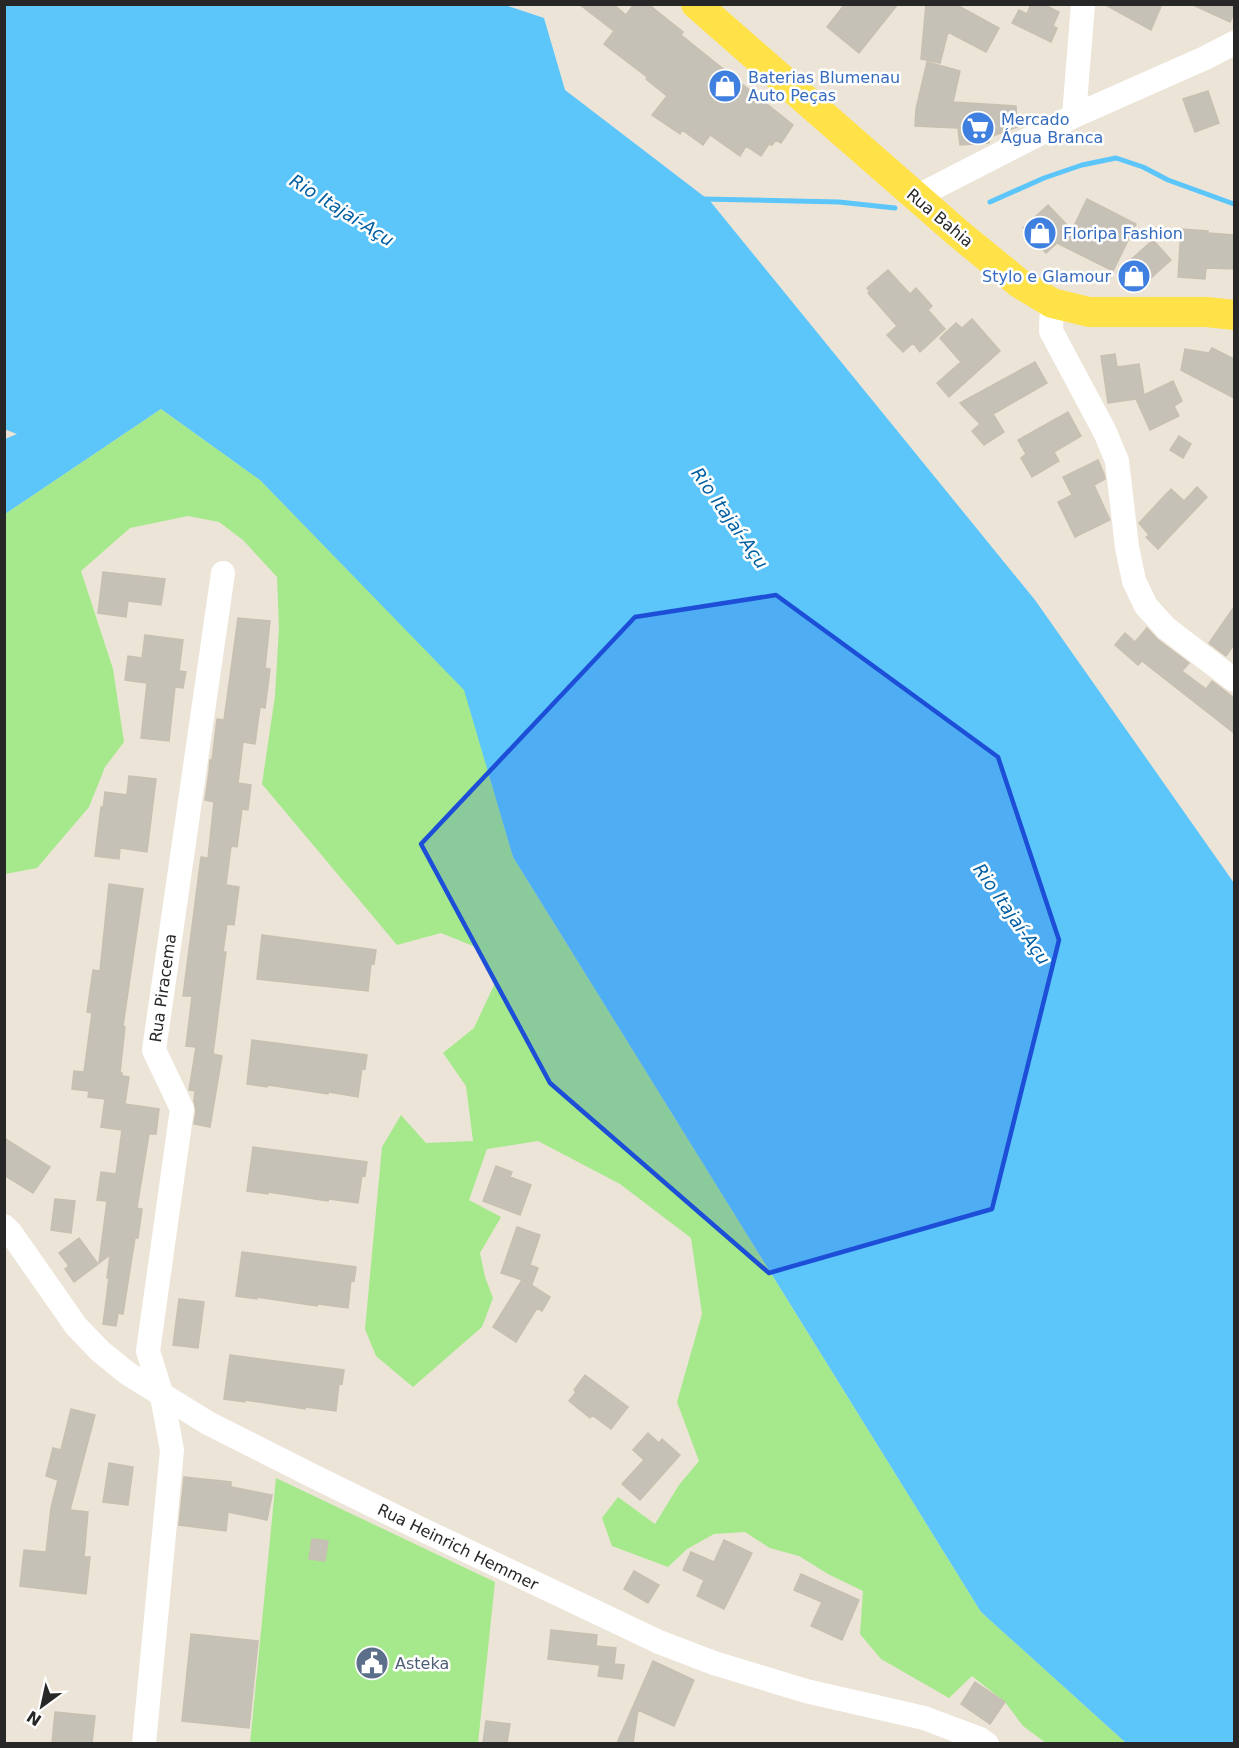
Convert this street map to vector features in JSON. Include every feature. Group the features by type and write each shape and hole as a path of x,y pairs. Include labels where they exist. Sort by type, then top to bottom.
{"main road":[{"name":"Rua Bahia","path":"696,4 916,197 1019,283 1052,303 1089,312 1208,312 1234,315"}],"street":[{"path":"1074,116 1083,4"},
{"path":"916,197 1074,116 1234,43"},
{"path":"1052,303 1051,331 1105,432 1117,461 1127,547 1134,581 1146,606 1166,628 1234,680"},
{"name":"Rua Piracema","path":"144,1743 172,1450 162,1396 148,1351 182,1109 154,1050 223,573"},
{"name":"Rua Heinrich Hemmer","path":"4,1226 76,1326 100,1351 127,1373 208,1423 313,1476 659,1642 714,1664 795,1687 924,1718 987,1743"}],"highlighted area":[{"path":"776,595 998,757 1059,940 992,1209 769,1273 550,1083 421,844 635,617"}],"green space":[{"path":"161,409 260,480 465,690 513,857 981,1612 1126,1743 1046,1743 1023,1726 1005,1702 972,1676 949,1698 881,1659 860,1634 863,1591 828,1574 799,1556 770,1548 745,1532 714,1534 687,1549 668,1567 612,1546 602,1518 618,1497 655,1524 679,1485 699,1461 677,1402 702,1314 691,1238 620,1184 538,1141 487,1149 469,1200 501,1217 480,1253 485,1277 493,1298 482,1327 413,1387 376,1356 365,1329 382,1147 401,1115 426,1143 473,1141 466,1086 443,1053 474,1028 495,983 478,948 441,933 397,945 262,784 275,696 279,627 277,577 243,540 219,522 188,516 130,528 81,571 113,669 124,742 105,767 89,807 37,868 5,874 5,514"},
{"name":"Asteka","path":"276,1478 495,1582 478,1743 250,1744"}],"water":[{"name":"Rio Itajaí-Açu","path":"502,4 544,18 565,90 710,201 1035,600 1234,883 1234,1743 1126,1743 981,1612 513,857 464,690 260,480 161,409 5,514 5,439 17,434 4,429 5,5"}],"building":[{"path":"579,4 613,4 626,15 634,4 648,4 683,32 681,35 793,125 781,143 776,140 772,145 769,144 761,156 746,146 740,156 710,135 703,145 682,130 680,134 652,115 667,96 646,79 647,77 604,44 614,31"},
{"path":"845,4 898,4 859,53 827,27"},
{"path":"926,4 955,4 999,28 986,52 948,32 940,63 921,59"},
{"path":"1031,4 1043,4 1059,12 1053,26 1057,28 1051,42 1012,23 1019,10 1027,14"},
{"path":"1104,4 1162,4 1151,30"},
{"path":"1191,4 1234,4 1234,13 1230,22"},
{"path":"927,62 960,71 953,102 1016,106 1017,127 990,137 989,143 960,145 958,128 915,126 916,109"},
{"path":"1208,91 1219,123 1195,132 1183,99"},
{"path":"1087,199 1136,224 1113,271 1057,243 1046,253 1023,228 1048,205 1072,230"},
{"path":"1181,229 1234,235 1234,269 1206,268 1205,279 1178,277"},
{"path":"1153,240 1171,260 1141,287 1135,280 1128,285 1117,272"},
{"path":"888,270 910,294 916,288 932,306 928,310 945,329 920,352 913,343 903,352 887,335 897,326 868,293 870,292 867,288"},
{"path":"972,319 1000,351 949,397 937,383 961,362 940,338 956,323 962,328"},
{"path":"1212,348 1234,359 1234,398 1181,370 1185,349 1209,353"},
{"path":"1115,354 1117,367 1139,364 1144,395 1173,381 1182,401 1174,406 1179,416 1150,430 1136,399 1108,403 1101,356"},
{"path":"1035,362 1047,383 993,414 1004,432 984,445 972,431 980,424 960,403"},
{"path":"1068,412 1081,436 1054,452 1059,461 1032,477 1021,458 1026,454 1018,440"},
{"path":"1179,436 1191,444 1183,458 1170,450"},
{"path":"1098,460 1105,479 1094,485 1110,520 1075,537 1058,502 1072,495 1063,477"},
{"path":"1197,487 1207,497 1158,549 1146,537 1149,535 1139,523 1171,489 1184,501"},
{"path":"103,572 165,579 161,605 128,601 126,617 98,613"},
{"path":"1234,607 1234,645 1226,656 1209,643"},
{"path":"238,618 270,621 265,668 270,669 265,708 260,707 255,744 243,742 238,783 251,785 248,810 242,809 237,847 231,846 226,885 239,887 234,925 227,924 223,952 226,952 213,1054 222,1056 210,1127 194,1124 195,1091 189,1090 196,1047 186,1046 192,996 183,996 201,857 208,858 214,802 205,800 210,760 212,760 217,719 224,720"},
{"path":"1147,628 1157,639 1189,663 1182,671 1206,689 1212,681 1234,698 1234,733 1142,661 1138,665 1115,645 1125,633 1135,642"},
{"path":"145,635 183,640 179,671 186,672 183,688 175,687 169,741 141,738 147,683 125,680 128,656 142,658"},
{"path":"129,776 156,779 147,852 120,848 119,859 95,856 105,792 127,795"},
{"path":"109,884 143,889 123,1026 125,1027 120,1073 122,1076 129,1077 125,1104 159,1109 156,1134 149,1134 137,1208 142,1209 138,1238 135,1238 123,1314 118,1313 116,1326 103,1324 110,1255 99,1263 107,1201 97,1200 101,1172 116,1174 122,1130 101,1127 105,1099 88,1097 89,1091 72,1089 74,1071 84,1072 92,1013 87,1012 93,970 100,971"},
{"path":"262,935 376,950 374,964 371,963 368,991 257,979"},
{"path":"252,1040 367,1055 365,1069 362,1068 358,1097 247,1084"},
{"path":"4,1138 50,1167 33,1193 4,1175"},
{"path":"253,1147 367,1162 365,1176 362,1175 358,1203 247,1191"},
{"path":"496,1166 512,1172 510,1177 531,1185 520,1215 483,1201"},
{"path":"55,1199 75,1201 71,1233 51,1230"},
{"path":"517,1227 540,1235 530,1265 538,1268 532,1284 525,1281 550,1297 542,1311 537,1308 516,1342 493,1327 522,1280 501,1273"},
{"path":"79,1238 98,1264 74,1282 65,1269 69,1266 59,1253"},
{"path":"242,1252 356,1267 354,1281 351,1280 348,1308 236,1296"},
{"path":"179,1299 204,1302 198,1348 173,1345"},
{"path":"230,1355 344,1370 342,1384 339,1383 336,1411 224,1399"},
{"path":"585,1375 628,1407 611,1429 592,1415 590,1418 569,1401"},
{"path":"71,1409 95,1415 70,1510 88,1512 84,1557 90,1557 86,1594 20,1586 24,1550 46,1552 51,1508 58,1480 46,1476 53,1448 61,1450"},
{"path":"648,1433 659,1443 662,1439 680,1455 640,1500 622,1484 644,1460 633,1450"},
{"path":"109,1463 133,1467 128,1505 103,1502"},
{"path":"184,1477 231,1482 231,1487 272,1495 267,1520 228,1512 226,1531 179,1525"},
{"path":"312,1539 328,1541 325,1561 309,1559"},
{"path":"724,1540 752,1553 724,1609 697,1596 704,1580 683,1570 691,1552 714,1562"},
{"path":"634,1571 659,1585 648,1603 624,1589"},
{"path":"801,1574 859,1600 842,1640 811,1626 822,1602 794,1590"},
{"path":"551,1630 597,1635 596,1646 616,1648 614,1664 624,1665 622,1679 598,1676 600,1665 548,1659"},
{"path":"191,1634 258,1641 249,1728 182,1721"},
{"path":"653,1661 694,1680 674,1726 638,1710 633,1743 617,1743"},
{"path":"975,1682 1005,1702 990,1724 961,1704"},
{"path":"55,1712 95,1716 92,1743 52,1743"},
{"path":"486,1721 510,1724 507,1743 483,1743"}],"waterway":[{"path":"990,202 1044,178 1082,165 1116,158 1234,204"},
{"path":"702,199 839,202 895,208"}],"place":[{"name":"Baterias Blumenau Auto Peças","path":"725,86"},
{"name":"Mercado Água Branca","path":"978,128"},
{"name":"Floripa Fashion","path":"1040,233"},
{"name":"Stylo e Glamour","path":"1134,276"},
{"name":"Asteka","path":"372,1663"}]}
